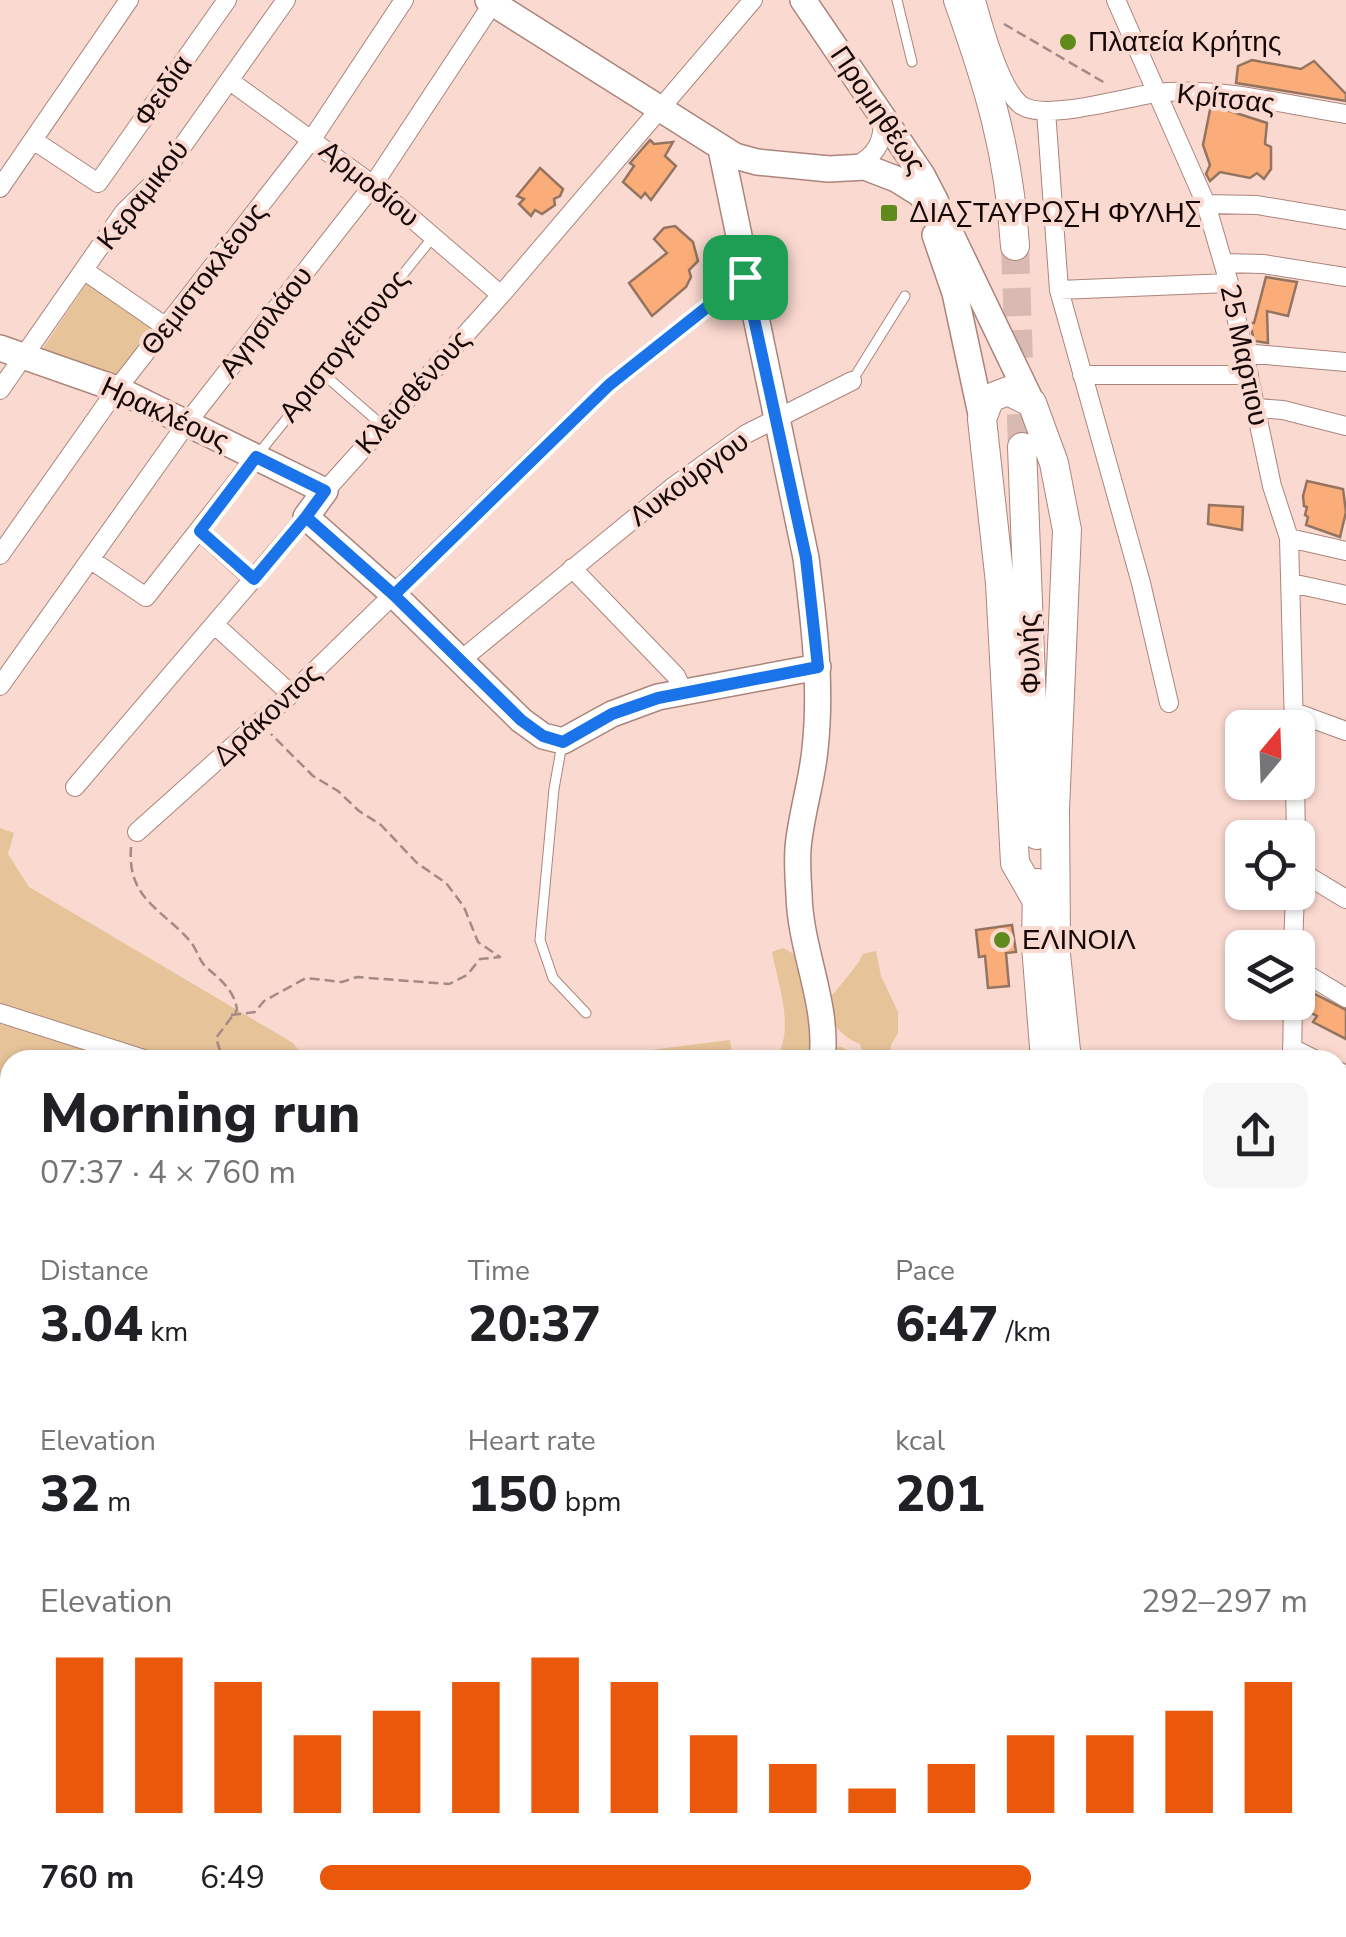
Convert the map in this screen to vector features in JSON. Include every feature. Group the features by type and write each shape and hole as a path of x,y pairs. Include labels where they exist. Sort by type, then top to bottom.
{"main road":[{"path":"971,4 1008,164 1016,246"},
{"path":"1037,901 1015,863 1000,583 982,419 987,402 1000,392 1018,393 1032,403 1054,464 1067,530 1057,722 1056,939"},
{"name":"Φυλής","path":"1022,447 1038,860 1036,946 1044,1050"},
{"name":"Φυλής","path":"1038,860 1056,939 1066,1050"}],"street":[{"path":"0,188 128,0"},
{"name":"Φειδία","path":"34,140 98,183 228,0"},
{"name":"Κεραμικού","path":"0,390 12,353 85,270 124,212 162,176 286,0"},
{"name":"Θεμιστοκλέους","path":"0,556 117,389 312,138 404,0"},
{"name":"Κλεισθένους","path":"75,787 325,491 501,295 753,0"},
{"name":"Προμηθέως","path":"803,0 922,175 1032,403"},
{"name":"25 Μαρτιου","path":"1116,0 1206,204 1229,283 1272,486 1289,538 1294,710"},
{"path":"491,2 721,149 757,162 886,174 928,201 946,224"},
{"name":"Αγησιλάου","path":"1,683 187,424 372,185 491,2"},
{"path":"971,4 1013,96 1022,106 1046,111 1059,290 1141,582 1169,703"},
{"name":"Αρμοδίου","path":"230,81 372,185 501,295"},
{"name":"Κρίτσας","path":"1046,111 1159,92 1196,92 1346,114"},
{"path":"842,167 872,156 883,130 882,116"},
{"path":"721,149 806,558 818,667 815,750 798,861 801,936 822,1021 822,1050"},
{"path":"842,167 892,190 913,204 929,225 955,293 982,419"},
{"path":"1206,204 1257,205 1346,220"},
{"path":"1223,263 1263,264 1346,277"},
{"path":"85,270 166,328"},
{"name":"Δράκοντος","path":"137,832 291,694 609,385 745,277"},
{"path":"1059,290 1229,283"},
{"name":"Ηρακλέους","path":"12,353 117,389 325,491"},
{"path":"1244,353 1346,362"},
{"path":"1082,375 1249,375"},
{"name":"Λυκούργου","path":"461,660 732,444 852,381"},
{"path":"1257,408 1283,410 1346,426"},
{"path":"91,560 146,597 256,457"},
{"path":"306,517 394,595 521,720 553,739 612,714 683,691 818,667"},
{"path":"200,531 254,579"},
{"path":"1289,538 1346,552"},
{"path":"572,568 676,676 683,691"},
{"path":"1291,583 1346,595"},
{"path":"215,625 291,694"},
{"path":"1315,724 1346,731"},
{"path":"1315,880 1346,899"},
{"path":"1315,979 1346,998"},
{"path":"0,1014 115,1050"},
{"path":"1292,1020 1292,1050"}],"lane":[{"path":"897,0 912,62"},
{"name":"Αριστογείτονος","path":"256,457 432,236"},
{"name":"Λυκούργου","path":"852,381 904,296"},
{"path":"321,372 382,425"},
{"path":"553,739 552,806 540,940 553,978 586,1013"}],"path":[{"path":"971,4 1128,98"},
{"path":"230,1015 255,1012 264,1001 306,978 342,982 357,977 449,984 467,975 480,959 500,957 478,942 464,908 446,883 417,863 381,825 314,776 259,722"},
{"path":"137,832 130,852 138,892 194,945 203,966 226,985 236,1003 237,1010 216,1038 220,1050"}],"shaded area":[{"path":"89,280 160,327 117,382 43,348"},
{"path":"0,828 14,833 8,854 29,887 293,1043 299,1050 0,1050"},
{"path":"783,948 794,954 803,967 814,1050 780,1050 785,1021 772,952"},
{"path":"876,951 881,976 898,1012 898,1033 891,1050 862,1050 860,1044 837,1027 831,1015 827,1001 863,954"},
{"path":"730,1040 732,1050 650,1050"}],"building":[{"path":"1252,60 1301,69 1314,61 1346,94 1346,101 1236,83 1238,66"},
{"path":"1211,105 1267,123 1265,144 1271,147 1271,169 1264,179 1257,173 1250,178 1220,172 1210,181 1206,174 1210,165 1203,145"},
{"path":"650,140 654,144 673,142 665,156 676,166 651,200 645,193 641,198 623,182 634,166 630,163"},
{"path":"540,168 563,189 554,199 555,205 542,214 535,210 531,216 519,204 524,199 517,196"},
{"path":"675,226 693,242 698,261 689,270 691,277 686,287 652,316 629,283 667,253 654,239 664,228"},
{"path":"1266,277 1297,282 1288,316 1267,311 1268,343 1254,341 1250,323 1254,323"},
{"path":"1307,481 1343,489 1346,512 1340,537 1306,525 1303,496"},
{"path":"1209,505 1243,507 1242,530 1208,524"},
{"path":"1012,925 1016,952 1006,953 1009,986 988,988 985,956 979,957 976,930"},
{"path":"1315,994 1346,1010 1346,1039 1313,1022 1317,1016"}],"tunnel":[{"path":"1015,246 1022,447"}],"place":[{"name":"Πλατεία Κρήτης","path":"1068,42"},
{"name":"ΔΙΑΣΤΑΥΡΩΣΗ ΦΥΛΗΣ","path":"889,213"},
{"name":"ΕΛΙΝΟΙΛ","path":"1002,940"}],"route":[{"path":"745,277 609,385 394,595 306,517 254,579 200,531 256,457 325,491 306,517 394,595 521,720 543,736 563,742 612,714 658,698 818,667 806,558 745,277"}]}
